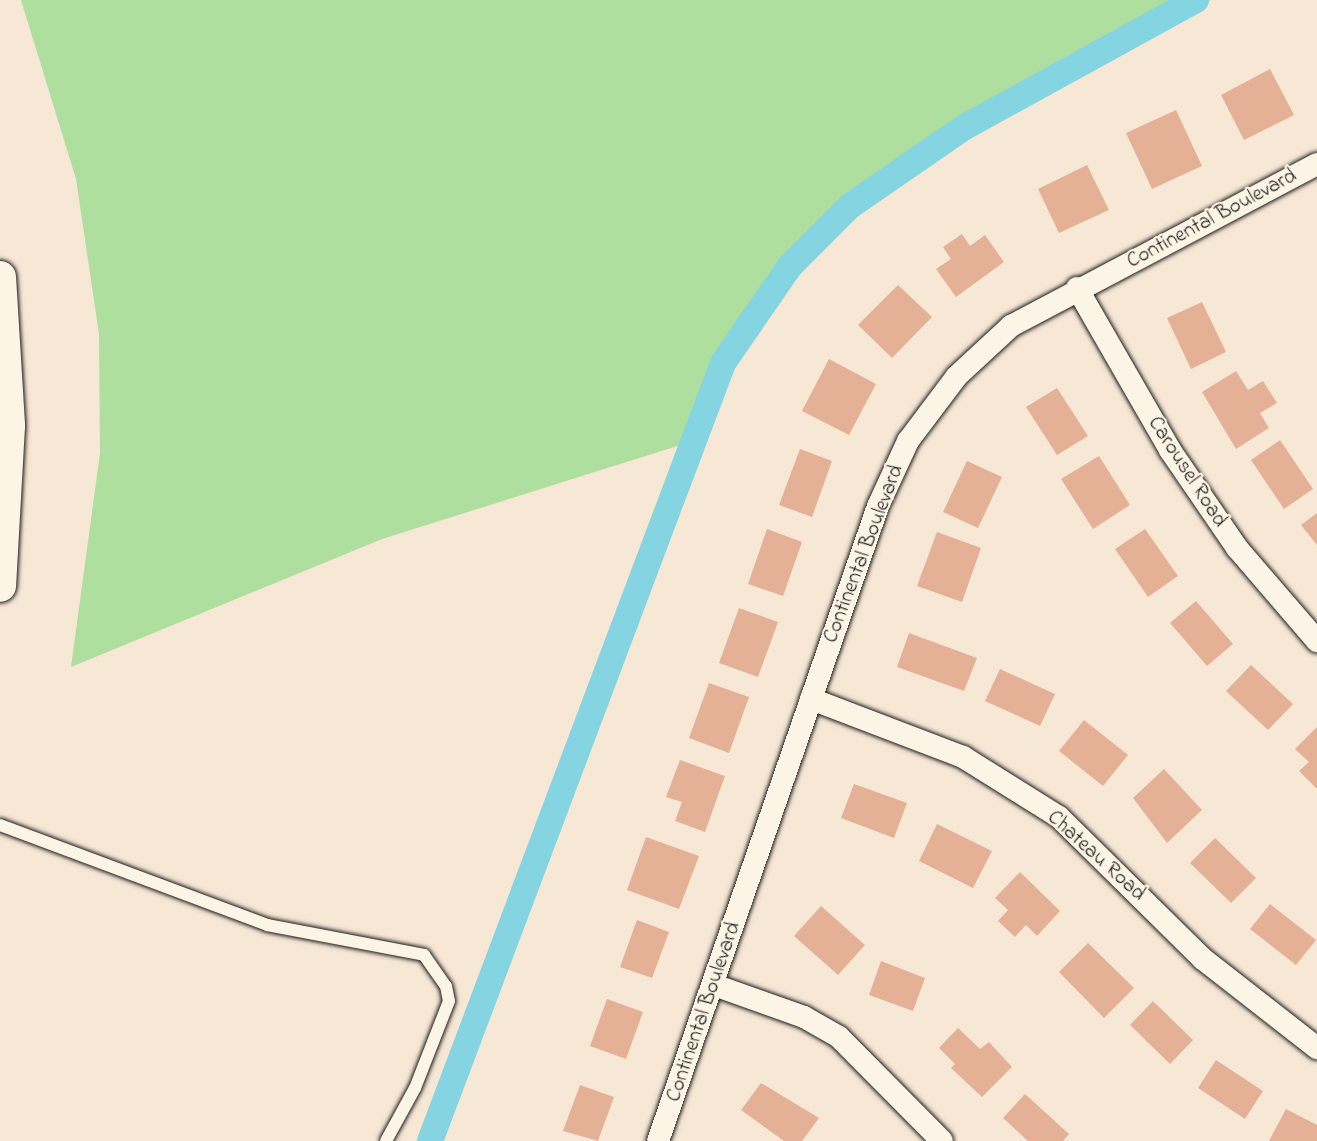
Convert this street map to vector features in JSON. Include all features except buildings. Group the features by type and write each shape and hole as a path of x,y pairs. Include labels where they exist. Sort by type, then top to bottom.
{"main road":[{"path":"0,278 9,426 0,586"}],"street":[{"name":"Continental Boulevard","path":"658,1141 714,985 878,506 908,441 957,376 1011,326 1077,288 1317,164"},
{"name":"Carousel Road","path":"1077,288 1177,460 1237,548 1317,641"},
{"name":"Chateau Road","path":"811,699 963,757 1059,818 1203,959 1317,1048"},
{"path":"714,985 804,1017 839,1037 942,1141"}],"lane":[{"path":"0,825 267,925 424,955 446,986 449,1001 415,1088 386,1141"}],"green space":[{"path":"21,0 1211,0 975,130 831,231 733,341 687,443 382,539 71,667 100,453 99,334 76,179"}],"waterway":[{"path":"430,1141 723,363 790,266 850,206 963,128 1196,0"}]}
